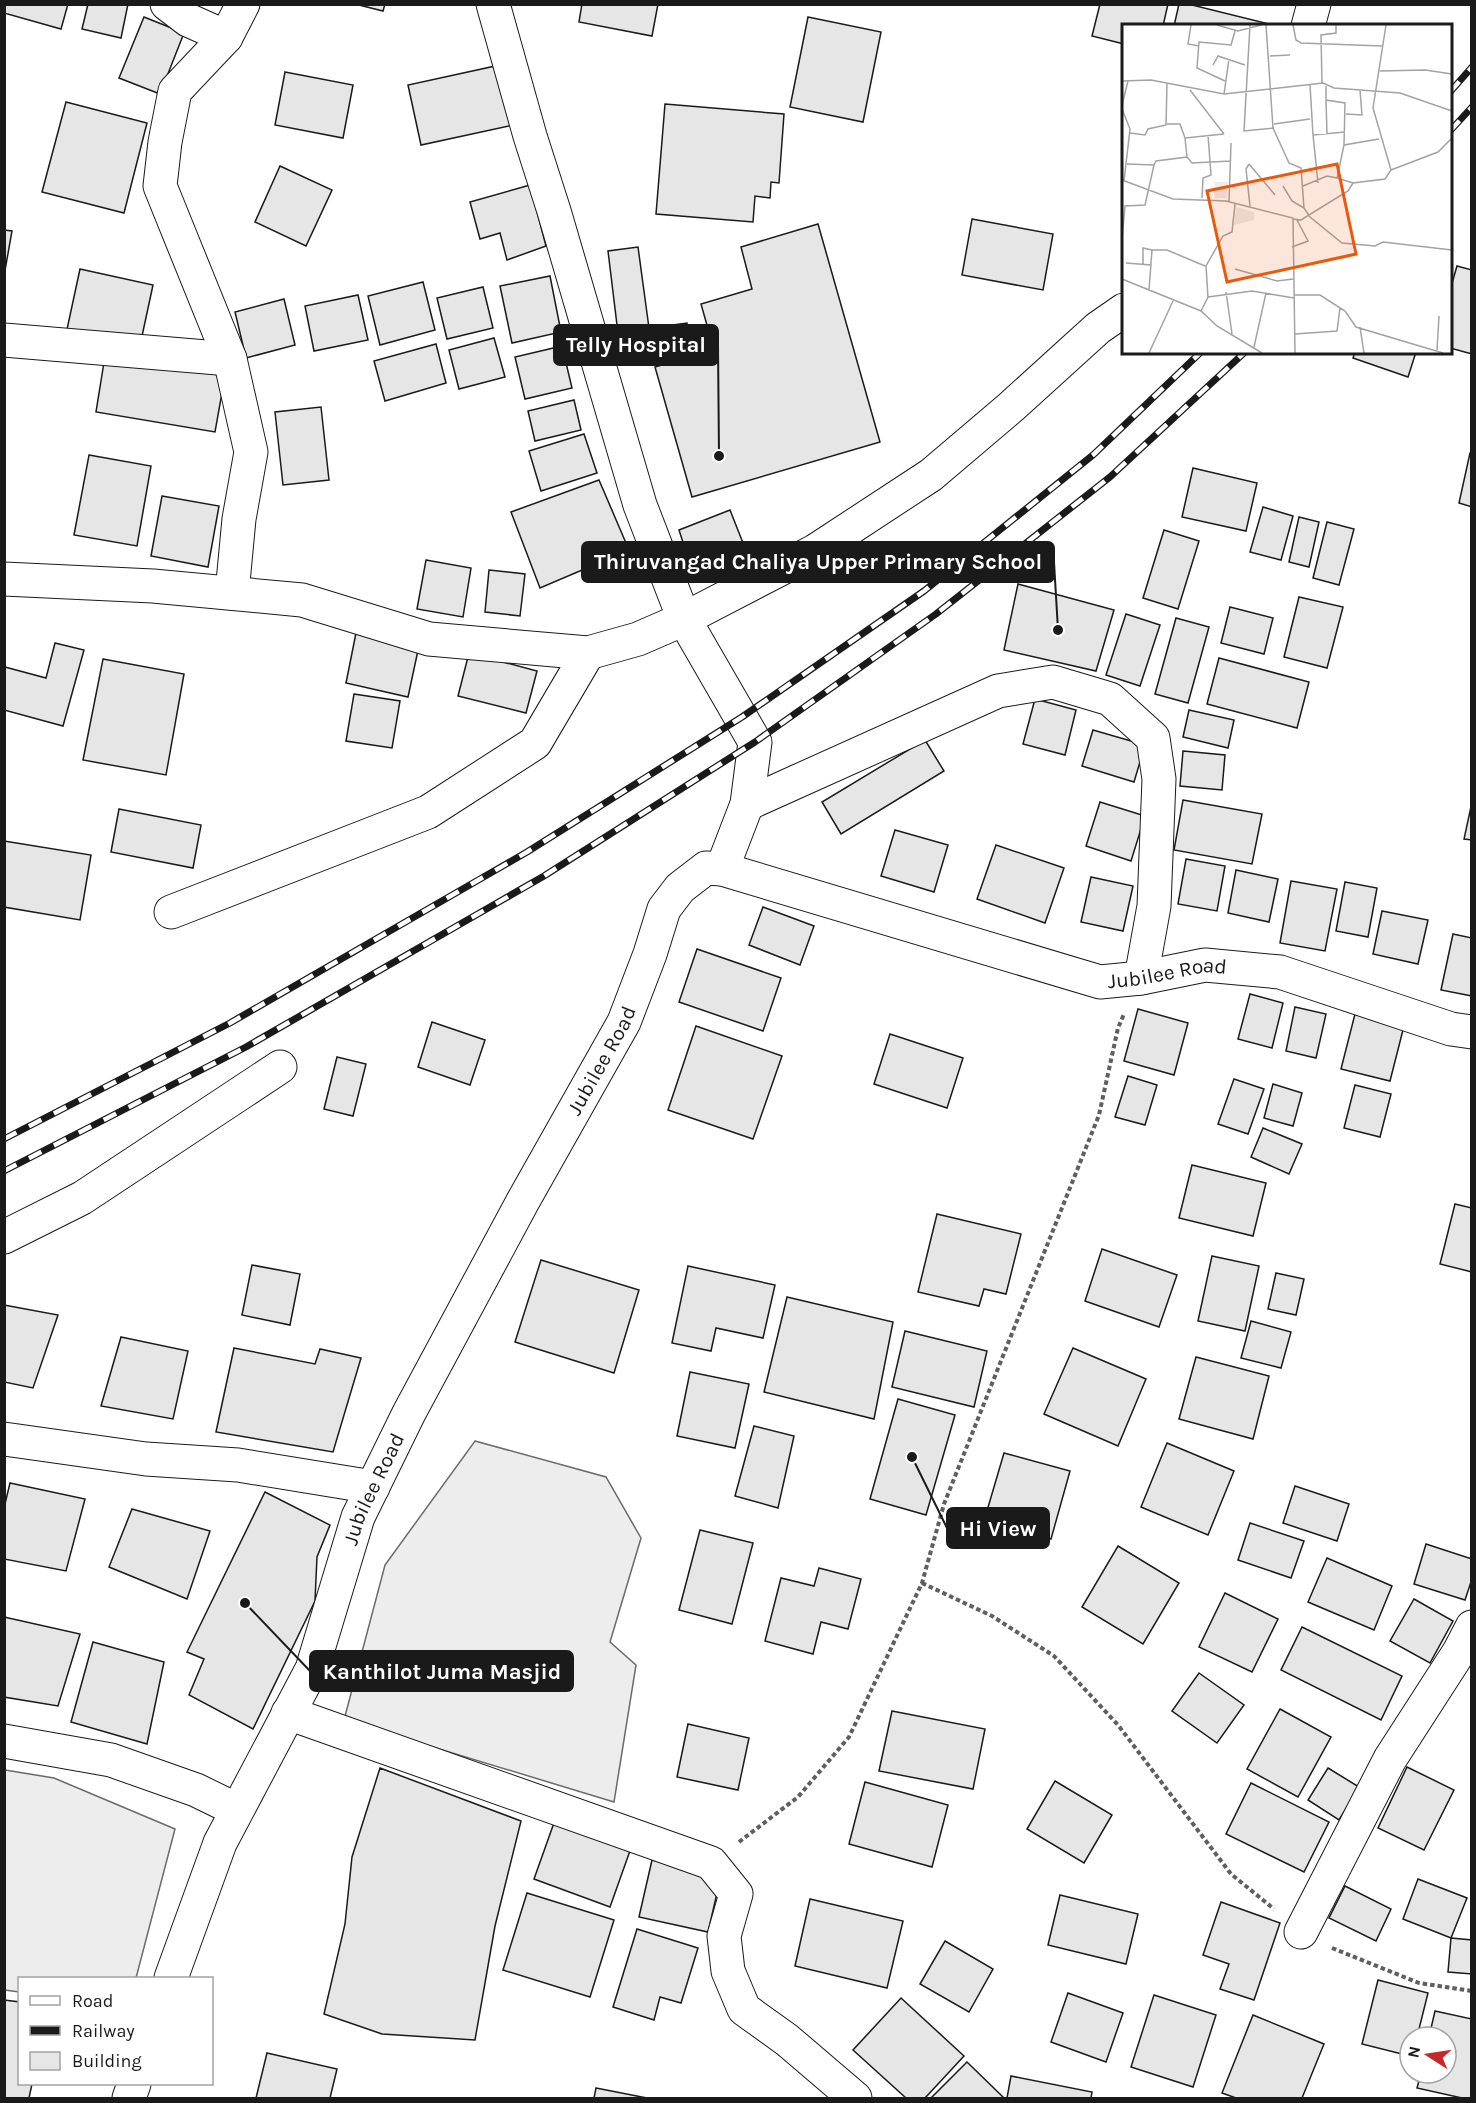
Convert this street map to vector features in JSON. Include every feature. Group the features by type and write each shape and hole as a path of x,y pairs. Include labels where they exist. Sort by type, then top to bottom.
{"street":[{"path":"167,4 188,20 226,37"},
{"path":"232,593 239,519 251,452 231,359 160,186 165,142 175,91 226,37 243,4"},
{"path":"493,4 640,505 684,619 755,741 747,804 722,869"},
{"path":"1309,24 1314,4"},
{"path":"4,579 153,586 302,600 429,639 588,653 638,639 684,619 815,550 931,475 1011,407 1098,328 1122,311"},
{"path":"4,340 231,359"},
{"path":"171,912 428,812 535,743 588,653"},
{"path":"747,804 998,691 1053,682 1110,699 1153,738 1159,779 1154,906 1141,978"},
{"name":"Jubilee Road","path":"171,1977 220,1843 312,1669 358,1518 409,1413 523,1201 624,1022 650,954 664,909 680,888 706,868 722,869 1100,982 1141,978 1205,965 1280,972 1451,1029 1472,1032"},
{"path":"4,1237 82,1198 280,1067"},
{"path":"4,1439 146,1460 238,1465 373,1487"},
{"path":"1301,1932 1390,1759 1459,1652 1472,1627"},
{"path":"288,1713 711,1863 736,1894 724,1936 728,1971 744,2009 787,2040 855,2098"},
{"path":"4,1741 111,1760 196,1791 237,1810"}],"path":[{"path":"711,1863 798,1797 849,1737 922,1583 944,1504 1099,1115 1118,1028 1141,978"},
{"path":"922,1583 992,1616 1054,1656 1118,1725 1231,1874 1312,1941 1419,1983 1472,1991"}],"shaded area":[{"path":"475,1441 606,1477 641,1538 610,1642 636,1665 614,1802 344,1720 385,1565"},
{"path":"5,1770 54,1778 175,1829 136,1977 18,1977 18,1992 5,1990"}],"building":[{"path":"4,4 68,4 61,29 4,13"},
{"path":"88,4 128,4 121,38 82,29"},
{"path":"355,4 385,4 383,11"},
{"path":"582,4 658,4 652,36 579,22"},
{"path":"1100,4 1168,4 1163,24 1122,24 1122,44 1092,36"},
{"path":"1179,4 1188,4 1269,24 1174,24"},
{"path":"144,17 184,33 160,94 119,78"},
{"path":"808,17 881,32 863,122 790,107"},
{"path":"500,65 513,125 421,145 408,85"},
{"path":"285,72 353,85 343,138 275,125"},
{"path":"66,102 147,123 124,213 42,192"},
{"path":"665,104 784,114 779,183 771,182 770,198 755,196 753,222 656,214"},
{"path":"280,166 332,190 306,246 255,222"},
{"path":"530,185 546,246 507,260 500,233 480,239 470,202"},
{"path":"972,219 1053,234 1043,290 962,275"},
{"path":"818,224 880,442 692,497 655,367 714,350 701,304 752,289 741,247"},
{"path":"4,230 12,231 4,276"},
{"path":"638,247 649,328 687,323 690,348 621,358 608,251"},
{"path":"1457,266 1472,270 1472,354 1452,349 1452,283"},
{"path":"80,269 153,285 139,350 66,334"},
{"path":"550,276 561,332 512,343 500,286"},
{"path":"423,282 435,330 380,345 368,296"},
{"path":"483,287 493,328 447,339 437,298"},
{"path":"358,295 368,340 314,351 305,306"},
{"path":"284,299 295,345 246,358 235,312"},
{"path":"494,338 505,377 459,389 449,350"},
{"path":"436,344 446,383 385,401 374,361"},
{"path":"562,346 572,388 525,399 515,357"},
{"path":"1354,354 1415,354 1408,377 1353,358"},
{"path":"105,356 225,376 215,432 96,412"},
{"path":"574,400 581,430 535,441 528,411"},
{"path":"321,407 329,480 283,485 275,412"},
{"path":"584,434 597,473 541,491 529,451"},
{"path":"1470,453 1472,453 1472,507 1459,503"},
{"path":"89,455 151,466 137,546 74,535"},
{"path":"1193,468 1257,483 1246,531 1182,517"},
{"path":"599,480 629,550 540,588 511,512"},
{"path":"162,496 219,506 208,567 151,556"},
{"path":"1263,507 1293,516 1281,560 1250,552"},
{"path":"730,510 743,543 689,561 679,530"},
{"path":"1299,517 1319,522 1309,567 1289,562"},
{"path":"1327,522 1354,529 1339,585 1313,578"},
{"path":"1164,530 1199,541 1178,609 1143,598"},
{"path":"426,560 471,568 463,617 417,609"},
{"path":"489,570 525,574 520,616 485,612"},
{"path":"1018,584 1114,610 1096,671 1004,650"},
{"path":"1299,597 1343,607 1327,668 1284,657"},
{"path":"1230,607 1273,618 1264,654 1221,643"},
{"path":"1126,614 1160,625 1140,686 1106,675"},
{"path":"1176,618 1209,627 1188,703 1155,694"},
{"path":"357,628 420,641 408,697 346,683"},
{"path":"55,643 84,650 63,726 4,710 5,667 46,678"},
{"path":"469,653 537,671 526,713 458,696"},
{"path":"1219,658 1309,682 1297,728 1207,704"},
{"path":"103,659 184,674 166,775 83,760"},
{"path":"354,694 400,701 392,748 346,741"},
{"path":"1035,699 1076,710 1065,755 1023,744"},
{"path":"1189,710 1234,720 1228,748 1183,737"},
{"path":"1093,730 1145,745 1134,782 1082,766"},
{"path":"925,740 944,771 841,834 822,802"},
{"path":"1183,751 1225,755 1222,790 1180,786"},
{"path":"1183,800 1262,814 1252,864 1174,850"},
{"path":"1100,802 1145,816 1131,861 1086,846"},
{"path":"1472,802 1472,840 1464,839"},
{"path":"119,809 201,825 193,868 111,852"},
{"path":"895,830 948,845 934,892 881,876"},
{"path":"4,841 91,855 80,920 4,907"},
{"path":"996,845 1064,868 1045,923 977,899"},
{"path":"1186,859 1225,866 1217,911 1178,904"},
{"path":"1236,870 1278,879 1269,922 1228,913"},
{"path":"1091,877 1133,886 1123,931 1081,922"},
{"path":"1291,881 1337,889 1325,951 1280,943"},
{"path":"1345,882 1377,888 1368,937 1336,931"},
{"path":"763,907 814,926 800,965 749,945"},
{"path":"1382,911 1428,920 1418,964 1373,954"},
{"path":"1453,934 1472,938 1472,996 1441,990"},
{"path":"697,949 781,978 763,1031 679,1002"},
{"path":"1250,994 1283,1003 1272,1048 1238,1039"},
{"path":"1295,1007 1326,1014 1316,1058 1286,1051"},
{"path":"1138,1009 1188,1023 1174,1075 1124,1061"},
{"path":"1355,1014 1404,1026 1390,1081 1341,1069"},
{"path":"432,1022 485,1040 470,1085 418,1067"},
{"path":"696,1026 782,1056 753,1139 668,1110"},
{"path":"890,1034 963,1058 947,1108 874,1084"},
{"path":"337,1057 366,1064 353,1116 324,1109"},
{"path":"1128,1076 1157,1085 1145,1125 1115,1117"},
{"path":"1234,1079 1264,1089 1248,1134 1218,1124"},
{"path":"1273,1084 1302,1093 1293,1126 1264,1118"},
{"path":"1355,1085 1391,1094 1380,1137 1344,1128"},
{"path":"1263,1128 1302,1144 1289,1174 1251,1157"},
{"path":"1192,1165 1266,1183 1253,1236 1179,1218"},
{"path":"1455,1204 1472,1208 1472,1272 1440,1264"},
{"path":"937,1214 1021,1234 1006,1294 984,1289 979,1306 918,1292"},
{"path":"1102,1249 1177,1275 1159,1327 1085,1301"},
{"path":"1212,1256 1259,1266 1245,1331 1198,1321"},
{"path":"541,1260 639,1290 614,1373 515,1342"},
{"path":"252,1265 300,1274 290,1325 242,1315"},
{"path":"688,1266 775,1285 763,1338 716,1328 711,1351 672,1343"},
{"path":"1276,1273 1304,1279 1296,1315 1268,1309"},
{"path":"787,1297 893,1322 874,1419 764,1392"},
{"path":"4,1305 58,1315 33,1388 4,1382"},
{"path":"1251,1321 1291,1332 1281,1368 1241,1358"},
{"path":"905,1331 987,1351 974,1407 892,1387"},
{"path":"121,1337 188,1351 173,1419 101,1406"},
{"path":"234,1348 315,1364 320,1349 361,1358 333,1452 216,1432"},
{"path":"1073,1348 1146,1379 1118,1446 1044,1414"},
{"path":"1196,1357 1269,1376 1253,1439 1179,1419"},
{"path":"690,1372 749,1384 735,1448 677,1436"},
{"path":"898,1399 955,1415 926,1515 870,1499"},
{"path":"754,1426 794,1436 778,1508 735,1496"},
{"path":"1167,1443 1234,1471 1208,1535 1141,1507"},
{"path":"1004,1453 1070,1471 1051,1539 984,1521"},
{"path":"10,1483 85,1499 66,1571 4,1559 4,1508"},
{"path":"1295,1486 1349,1504 1337,1541 1283,1523"},
{"path":"265,1492 330,1525 317,1557 315,1601 253,1729 189,1695 204,1659 187,1652"},
{"path":"132,1509 210,1531 187,1599 109,1567"},
{"path":"1250,1523 1304,1541 1291,1578 1238,1560"},
{"path":"700,1530 753,1543 732,1624 679,1610"},
{"path":"1426,1544 1472,1559 1472,1579 1465,1600 1414,1584"},
{"path":"1118,1546 1179,1583 1143,1644 1082,1607"},
{"path":"1327,1558 1392,1586 1374,1630 1308,1602"},
{"path":"819,1568 861,1579 848,1629 821,1622 813,1654 765,1641 781,1578 814,1586"},
{"path":"1225,1593 1278,1619 1252,1672 1199,1647"},
{"path":"1414,1599 1453,1621 1430,1663 1390,1641"},
{"path":"4,1617 80,1634 58,1706 4,1697"},
{"path":"1302,1627 1402,1676 1381,1720 1281,1670"},
{"path":"93,1642 164,1662 147,1744 71,1722"},
{"path":"1199,1673 1244,1705 1217,1743 1172,1711"},
{"path":"1280,1709 1331,1737 1298,1797 1247,1769"},
{"path":"892,1711 985,1729 973,1789 879,1771"},
{"path":"688,1724 749,1738 738,1790 677,1777"},
{"path":"1407,1767 1454,1790 1424,1850 1378,1828"},
{"path":"380,1768 521,1821 495,1926 475,2040 382,2034 324,2014 345,1924 352,1857"},
{"path":"1328,1768 1359,1787 1339,1820 1308,1800"},
{"path":"1055,1781 1112,1815 1084,1863 1027,1829"},
{"path":"865,1782 948,1805 932,1867 849,1844"},
{"path":"1251,1783 1329,1822 1304,1872 1226,1834"},
{"path":"555,1820 631,1848 610,1907 534,1879"},
{"path":"652,1860 721,1876 708,1932 639,1917"},
{"path":"1418,1879 1467,1898 1451,1938 1403,1919"},
{"path":"1345,1886 1391,1909 1376,1941 1329,1918"},
{"path":"527,1893 614,1920 590,1997 503,1970"},
{"path":"1060,1895 1138,1914 1126,1964 1048,1945"},
{"path":"810,1899 903,1921 887,1988 795,1966"},
{"path":"1221,1902 1280,1923 1254,2000 1220,1989 1229,1964 1203,1955"},
{"path":"637,1929 698,1948 681,2003 660,1997 654,2020 613,2007"},
{"path":"1451,1938 1472,1940 1472,1974 1448,1972"},
{"path":"945,1941 993,1969 969,2012 920,1984"},
{"path":"1378,1980 1428,1993 1420,2025 1398,2025 1398,2053 1362,2044"},
{"path":"1068,1993 1123,2013 1106,2062 1051,2042"},
{"path":"1154,1995 1216,2015 1193,2087 1131,2067"},
{"path":"901,1998 964,2056 925,2098 906,2098 853,2050"},
{"path":"4,2000 18,2002 18,2085 32,2085 29,2098 4,2098"},
{"path":"1435,2011 1472,2019 1472,2098 1417,2088 1418,2085 1458,2085 1458,2025 1432,2025"},
{"path":"1253,2015 1324,2044 1302,2098 1236,2098 1222,2093"},
{"path":"267,2053 337,2069 330,2098 256,2098"},
{"path":"967,2062 1004,2098 931,2098"},
{"path":"1011,2076 1092,2092 1091,2098 1007,2098"},
{"path":"596,2088 647,2098 594,2098"}],"railway":[{"path":"1452,90 1472,67"},
{"path":"1452,129 1472,107"},
{"path":"4,1139 230,1023 527,852 742,717 924,591 1093,455 1199,354"},
{"path":"4,1171 246,1047 544,876 755,742 936,614 1110,477 1243,354"}],"place":[{"name":"Telly Hospital","path":"719,456"},
{"name":"Thiruvangad Chaliya Upper Primary School","path":"1058,630"},
{"name":"Hi View","path":"912,1457"},
{"name":"Kanthilot Juma Masjid","path":"245,1603"}]}
